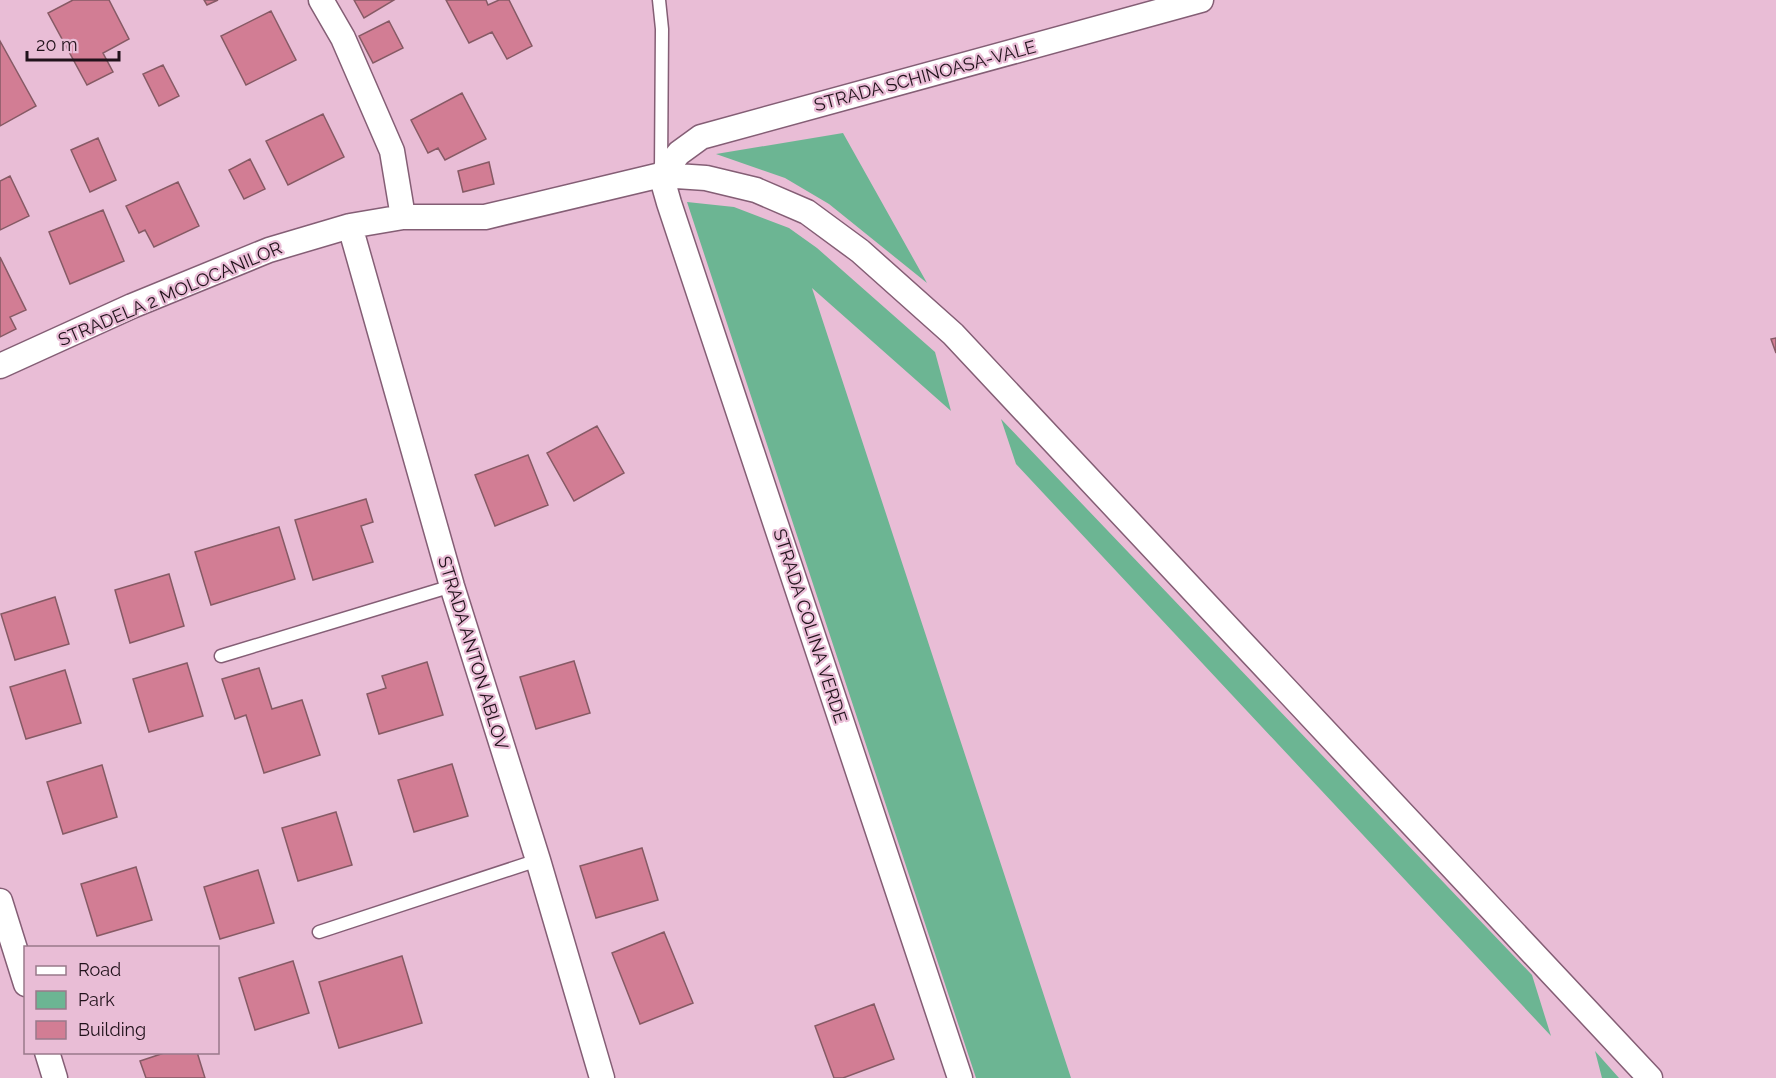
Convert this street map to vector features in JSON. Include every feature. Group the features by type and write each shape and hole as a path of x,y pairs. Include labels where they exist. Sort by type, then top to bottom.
{"street":[{"path":"321,0 343,38 392,151 403,217"},
{"name":"STRADA SCHINOASA-VALE","path":"661,175 679,153 701,136 1201,0"},
{"name":"STRADELA 2 MOLOCANILOR","path":"0,366 132,306 269,250 350,226 403,217 485,217 661,175 706,178 756,190 807,212 860,251 961,343 1650,1078"},
{"name":"STRADA COLINA VERDE","path":"661,175 960,1078"},
{"name":"STRADA ANTON ABLOV","path":"350,226 452,586 538,860 602,1078"},
{"path":"0,901 24,978"},
{"path":"47,1054 55,1078"}],"lane":[{"path":"659,0 662,29 661,175"},
{"path":"221,656 452,586"},
{"path":"320,932 538,860"}],"green space":[{"path":"843,133 927,283 829,204 785,178 716,154"},
{"path":"687,202 734,207 789,228 817,248 935,352 951,411 812,288 1071,1078 976,1078"},
{"path":"1001,419 1532,975 1551,1036 1016,464"},
{"path":"1595,1051 1619,1078 1602,1078"}],"building":[{"path":"73,0 109,0 129,39 103,53 113,72 87,85 48,13"},
{"path":"204,0 218,0 207,5"},
{"path":"354,0 394,0 364,18"},
{"path":"446,0 486,0 488,5 499,0 509,0 532,46 507,59 492,32 469,43"},
{"path":"271,11 296,60 246,85 221,36"},
{"path":"389,21 403,48 373,63 359,36"},
{"path":"0,41 36,106 0,126"},
{"path":"163,65 179,96 159,106 143,74"},
{"path":"462,93 486,139 445,160 438,148 428,153 411,120"},
{"path":"323,114 344,157 288,185 266,141"},
{"path":"98,138 116,180 90,192 71,150"},
{"path":"250,159 265,189 244,199 229,170"},
{"path":"489,162 494,184 463,192 458,171"},
{"path":"10,176 29,216 0,230 0,181"},
{"path":"178,182 199,226 154,247 145,230 139,233 126,206"},
{"path":"103,210 124,261 70,284 49,232"},
{"path":"0,257 26,310 10,317 16,329 0,337"},
{"path":"1776,338 1776,353 1771,339"},
{"path":"597,426 624,473 574,501 547,453"},
{"path":"528,455 548,505 495,526 475,475"},
{"path":"366,499 373,522 361,526 373,562 313,580 295,520"},
{"path":"279,527 295,579 211,605 195,552"},
{"path":"169,574 184,626 130,643 115,590"},
{"path":"55,597 69,644 15,660 1,614"},
{"path":"574,661 590,713 536,729 520,677"},
{"path":"427,662 443,715 379,734 367,694 386,688 382,676"},
{"path":"187,663 203,716 149,732 133,679"},
{"path":"259,668 272,709 302,700 320,755 264,773 246,715 235,719 222,679"},
{"path":"65,670 81,723 26,739 10,687"},
{"path":"452,764 468,816 414,832 398,780"},
{"path":"102,765 117,817 63,834 47,782"},
{"path":"336,812 352,865 298,881 282,828"},
{"path":"642,848 658,900 596,918 580,866"},
{"path":"136,867 152,920 97,936 81,884"},
{"path":"258,870 274,923 220,939 204,887"},
{"path":"664,932 693,1003 640,1024 612,953"},
{"path":"402,956 422,1023 339,1048 319,982"},
{"path":"293,961 309,1013 255,1030 239,978"},
{"path":"874,1004 894,1059 843,1078 834,1078 815,1026"},
{"path":"161,1054 198,1054 205,1078 146,1078 140,1061"}]}
